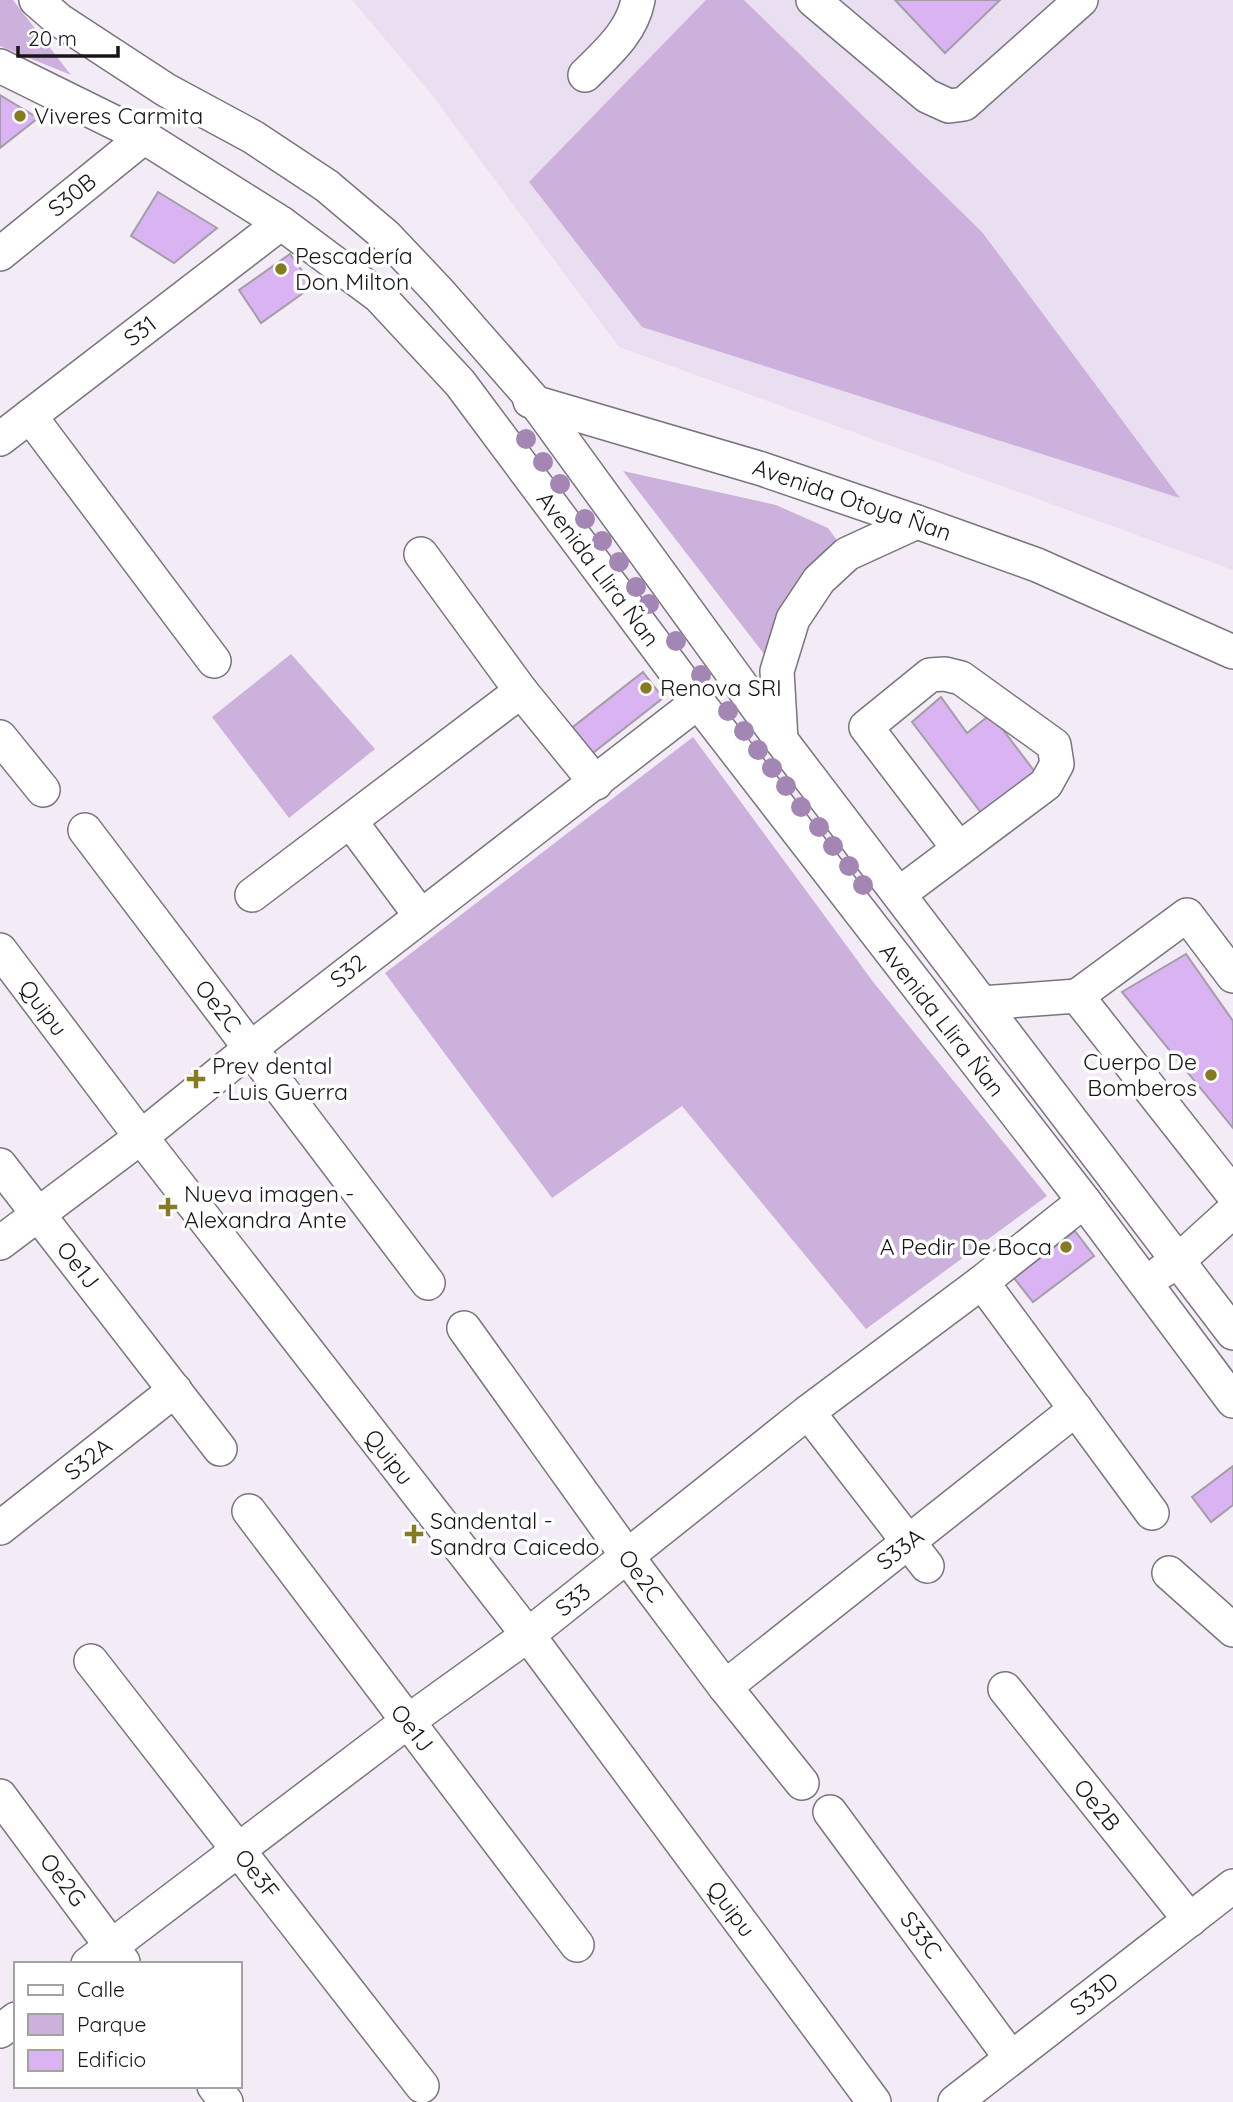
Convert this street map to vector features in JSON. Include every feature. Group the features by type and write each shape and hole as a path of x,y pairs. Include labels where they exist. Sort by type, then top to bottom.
{"street":[{"name":"Avenida Llira Ñan","path":"36,0 58,20 166,90 253,138 327,186 386,236 439,292 536,402 781,740 1233,1333"},
{"path":"585,75 621,39 636,10 638,0"},
{"path":"813,0 927,96 949,106 964,104 1081,0"},
{"name":"Avenida Llira Ñan","path":"0,66 144,137 281,223 379,296 460,383 698,702 1084,1201 1233,1401"},
{"name":"S30B","path":"0,254 144,137"},
{"name":"S31","path":"0,439 281,223"},
{"name":"Avenida Otoya Ñan","path":"460,383 536,402 762,469 917,522 1037,565 1233,652"},
{"path":"30,416 214,661"},
{"path":"781,740 777,671 793,619 819,580 847,554 917,522"},
{"path":"421,554 521,691 596,783"},
{"path":"899,894 1046,784 1057,765 1054,745 961,678 945,674 930,675 866,727 959,849"},
{"path":"253,895 521,691"},
{"name":"S32","path":"0,1243 141,1137 420,915 596,783 698,702"},
{"path":"0,737 43,790"},
{"path":"351,822 420,915"},
{"name":"Oe2C","path":"85,830 428,1283"},
{"path":"982,1003 1077,996 1187,915 1233,976"},
{"name":"Quipu","path":"0,950 141,1137 528,1635 874,2102"},
{"path":"1077,996 1233,1194"},
{"name":"Oe1J","path":"0,1165 219,1449"},
{"name":"S33","path":"108,1958 239,1850 407,1722 528,1635 808,1412 982,1282 1084,1201"},
{"path":"1145,1283 1178,1261 1233,1210"},
{"path":"982,1282 1152,1513"},
{"name":"Oe2C","path":"464,1328 628,1557 725,1687 802,1783"},
{"name":"S32A","path":"0,1528 175,1390"},
{"name":"S33A","path":"725,1687 918,1554 1076,1409"},
{"path":"808,1412 918,1554"},
{"name":"Oe1J","path":"249,1511 577,1945"},
{"path":"1169,1573 1233,1630"},
{"name":"Oe3F","path":"91,1661 422,2086"},
{"name":"Oe2B","path":"1005,1689 1190,1920"},
{"name":"Oe2G","path":"0,1796 108,1958"},
{"name":"S33C","path":"830,1812 1011,2058"},
{"name":"S33D","path":"955,2102 1233,1886"}],"shaded area":[{"path":"352,0 1233,0 1233,570 619,347 428,90"}],"green space":[{"path":"0,0 13,0 71,75 0,46"},
{"path":"706,0 744,0 982,232 1180,498 642,327 529,182"},
{"path":"623,471 776,505 828,528 847,554 777,671"},
{"path":"291,654 375,749 289,818 212,717"},
{"path":"693,737 874,983 1047,1196 866,1329 682,1106 552,1198 385,973"}],"building":[{"path":"895,0 1000,0 945,53"},
{"path":"0,95 38,118 0,148"},
{"path":"158,192 217,228 174,263 131,236"},
{"path":"290,254 313,286 261,323 239,290"},
{"path":"643,672 663,698 589,756 569,730"},
{"path":"941,697 967,733 991,714 1035,772 982,814 912,722"},
{"name":"Cuerpo De Bomberos","path":"1186,954 1233,1021 1233,1128 1122,992"},
{"path":"1075,1231 1094,1256 1033,1302 1014,1278"},
{"path":"1233,1466 1233,1505 1211,1522 1192,1497"}],"place":[{"name":"Viveres Carmita","path":"20,116"},
{"name":"Pescadería Don Milton","path":"281,269"},
{"name":"Renova SRI","path":"646,688"},
{"name":"Cuerpo De Bomberos","path":"1211,1075"},
{"name":"Prev dental - Luis Guerra","path":"196,1079"},
{"name":"Nueva imagen - Alexandra Ante","path":"168,1207"},
{"name":"A Pedir De Boca","path":"1066,1247"},
{"name":"Sandental - Sandra Caicedo","path":"414,1534"}]}
